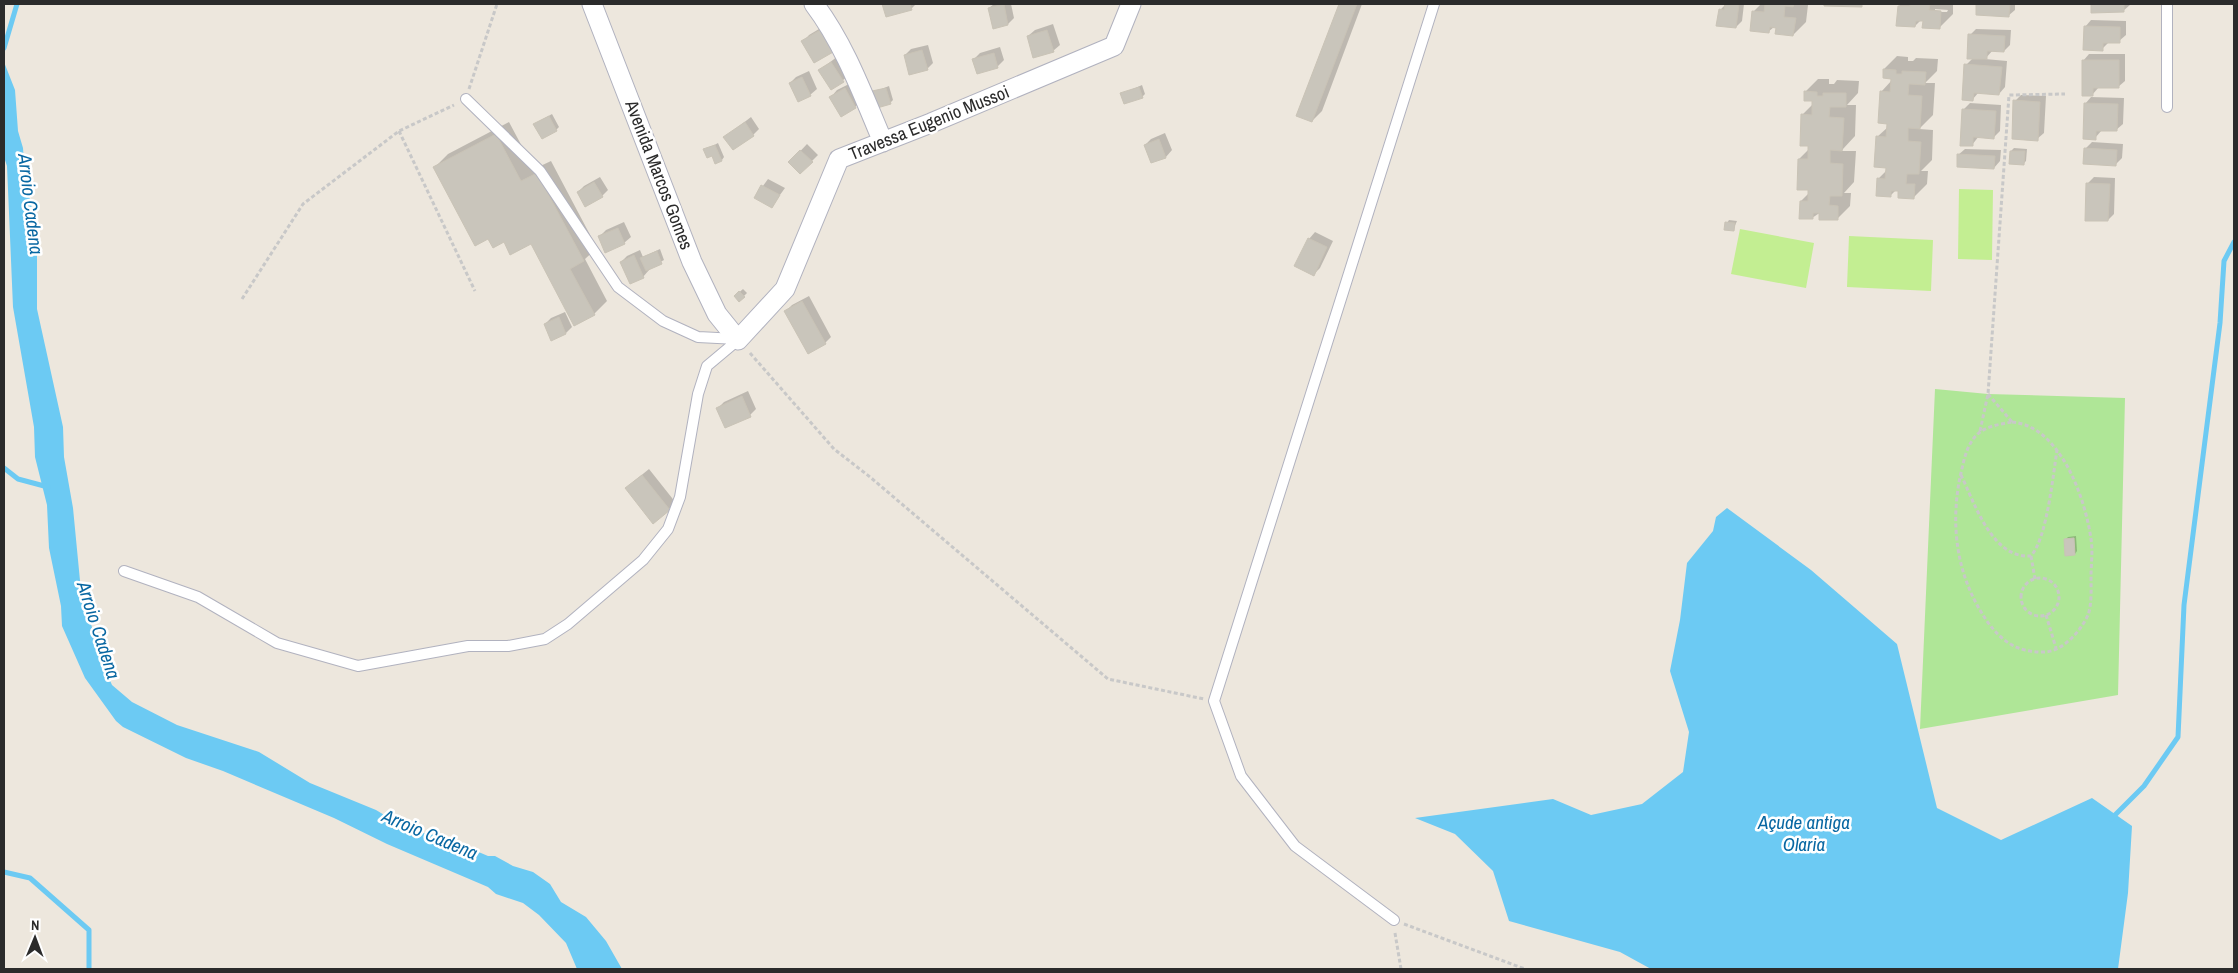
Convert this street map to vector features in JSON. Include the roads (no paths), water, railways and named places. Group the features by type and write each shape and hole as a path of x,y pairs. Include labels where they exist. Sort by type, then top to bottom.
{"street":[{"name":"Avenida Marcos Gomes","path":"592,4 692,262 717,314 738,340"},
{"path":"814,4 828,22 846,58 883,142"},
{"name":"Travessa Eugenio Mussoi","path":"738,340 785,289 839,159 1114,46 1131,4"}],"lane":[{"path":"1394,920 1295,846 1241,776 1214,701 1434,4"},
{"path":"2167,4 2167,107"},
{"path":"466,99 540,171 618,287 663,321 698,337 738,340"},
{"path":"124,571 198,596 278,643 358,666 468,646 508,646 546,639 568,624 644,560 668,528 680,497 698,394 707,366 738,340"}],"water":[{"name":"Arroio Cadena","path":"4,62 15,90 18,131 23,148 25,178 32,208 37,247 37,309 63,427 64,457 73,508 81,591 104,667 112,685 132,702 177,725 259,752 310,783 376,810 411,831 441,836 488,856 495,856 513,866 533,872 550,884 561,902 586,917 606,941 622,969 577,969 566,943 539,915 523,903 496,894 488,887 387,844 334,818 223,771 186,758 123,727 116,721 85,678 62,626 61,606 49,548 47,505 35,457 34,427 13,307 7,166 4,157"},
{"name":"Açude antiga Olaria","path":"1727,508 1811,570 1897,644 1937,808 2001,840 2092,798 2132,826 2128,893 2118,969 1651,969 1620,952 1509,921 1493,871 1455,834 1415,818 1553,799 1591,815 1642,804 1683,772 1689,732 1670,671 1680,620 1687,563 1713,531 1716,517"}],"waterway":[{"path":"4,48 17,4"},
{"path":"2111,819 2144,786 2178,737 2184,605 2220,323 2224,261 2234,242"},
{"path":"4,468 18,479 48,487"},
{"path":"4,872 30,878 89,930 89,969"}]}
